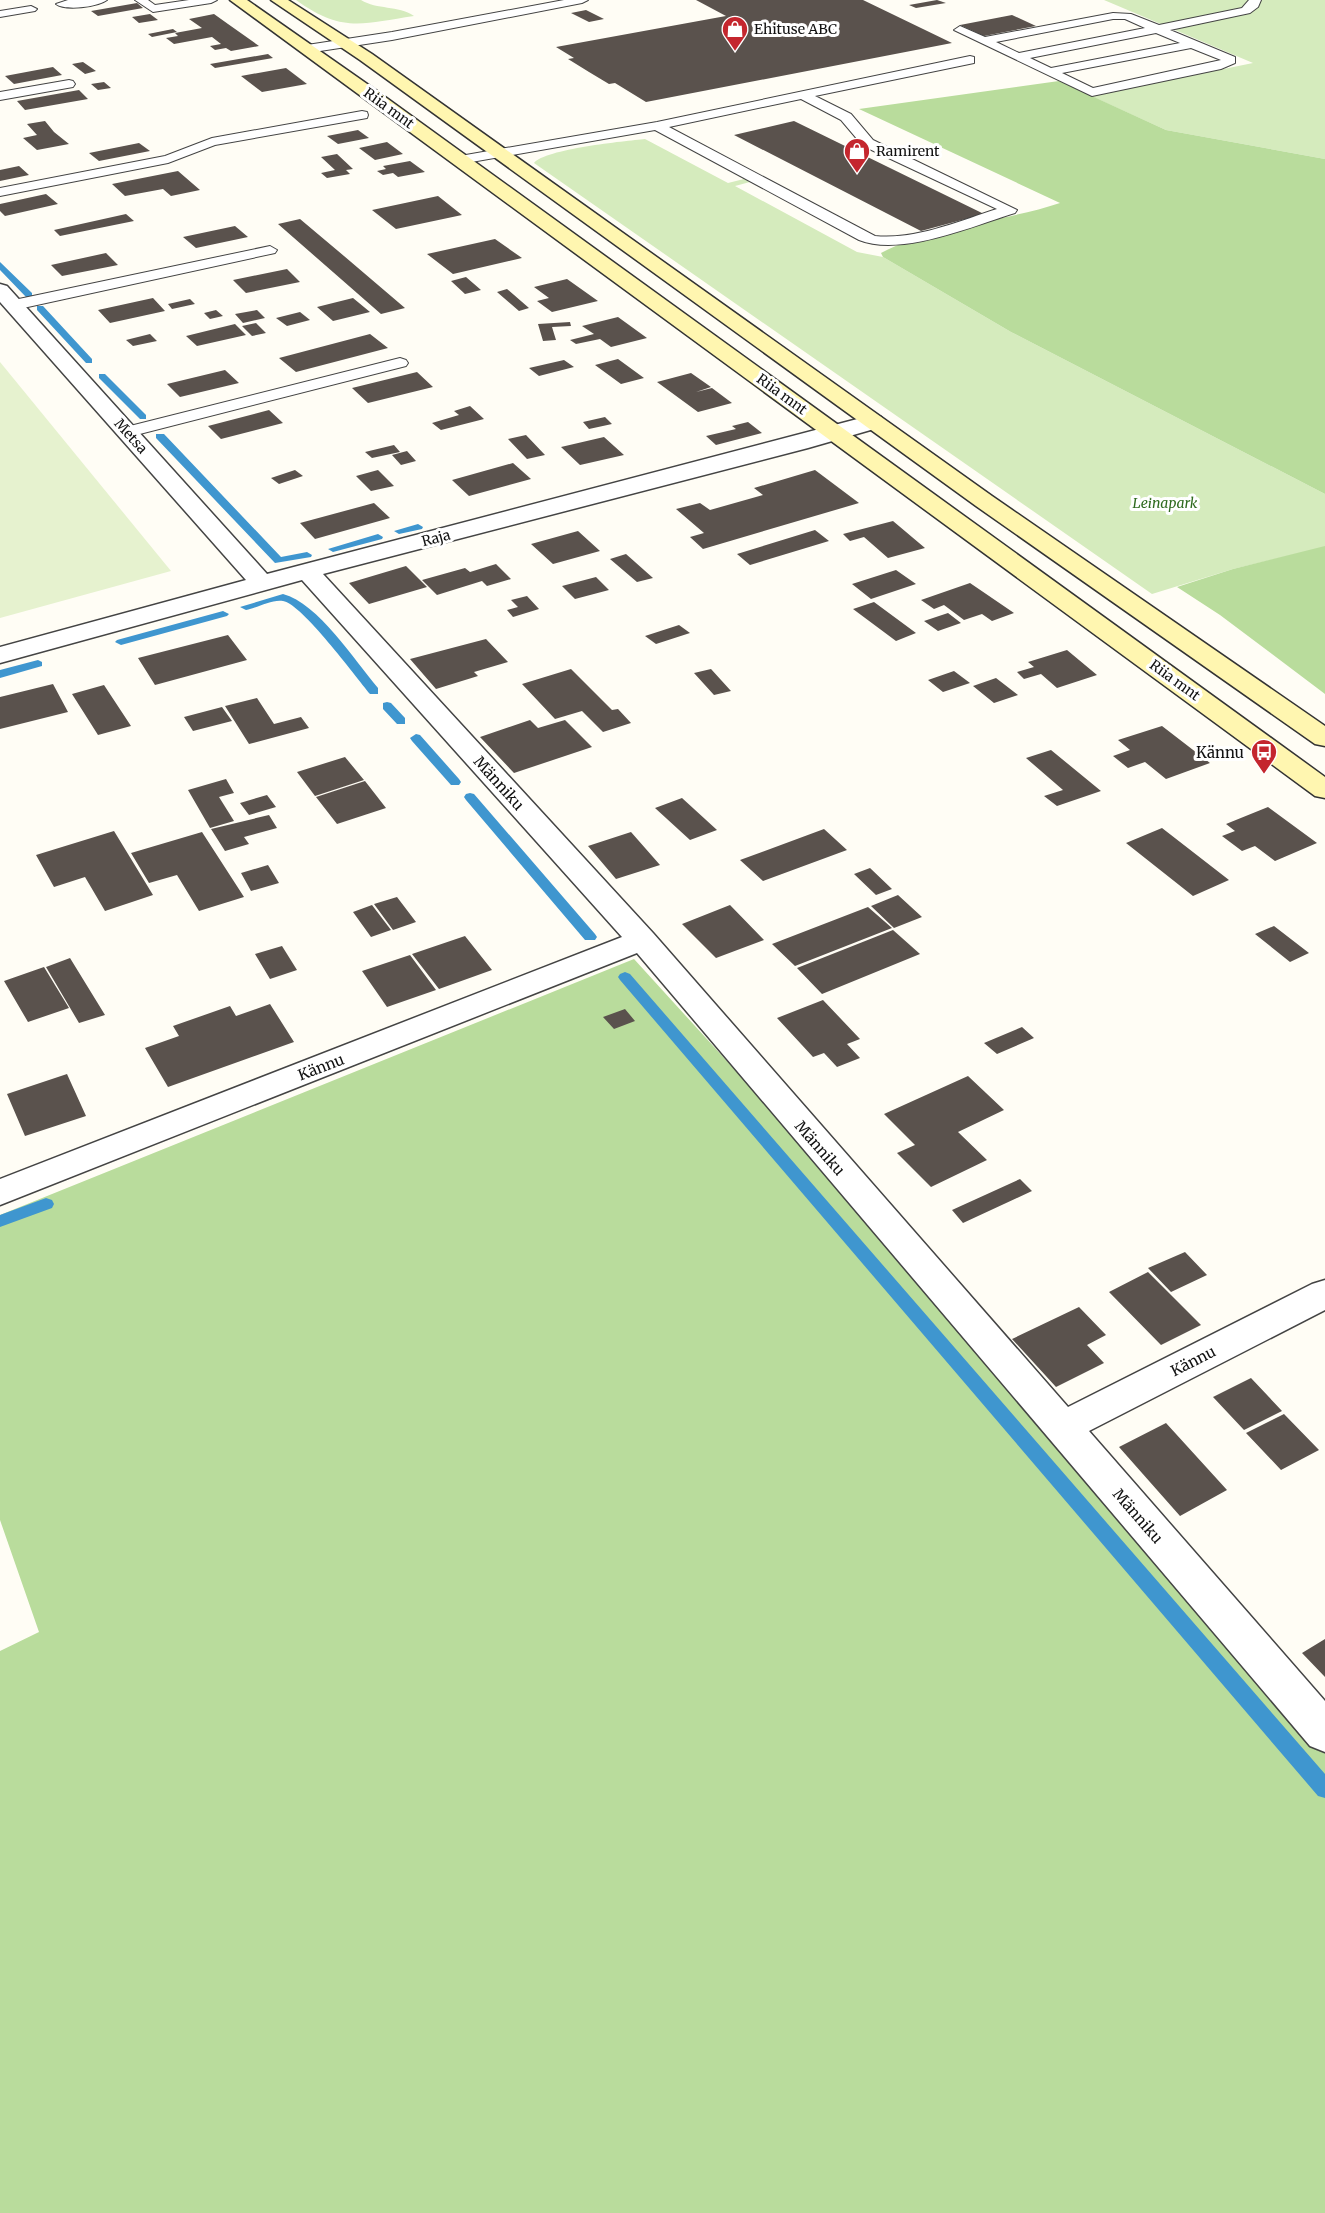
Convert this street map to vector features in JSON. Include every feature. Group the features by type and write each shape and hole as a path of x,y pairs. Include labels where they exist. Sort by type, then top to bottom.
{"main road":[{"name":"Riia mnt","path":"237,0 1325,790"},
{"name":"Riia mnt","path":"279,0 316,24 343,35 499,153 873,422 1325,738"}],"street":[{"name":"Metsa","path":"7,298 262,583"},
{"name":"Raja","path":"0,655 262,583 873,422"},
{"name":"Männiku","path":"307,571 642,940 1325,1732"},
{"name":"Kännu","path":"0,1193 642,940"},
{"name":"Kännu","path":"1061,1428 1325,1294"}],"lane":[{"path":"62,3 101,0"},
{"path":"141,0 153,9 211,0"},
{"path":"307,49 343,35 453,23 582,0"},
{"path":"1019,57 1246,11 1254,5 1255,0"},
{"path":"0,14 31,9"},
{"path":"960,30 1092,92 1221,65 1231,60 1191,44 1165,29 1127,16 1113,16 984,41"},
{"path":"354,28 453,23"},
{"path":"1049,72 1191,44"},
{"path":"460,160 657,126 970,60"},
{"path":"0,96 69,84"},
{"path":"657,126 851,228 860,236 880,241 910,237 1010,210 868,143 846,117 804,96"},
{"path":"0,192 168,159 212,142 362,115"},
{"path":"7,298 270,250"},
{"path":"128,432 400,363"}],"green space":[{"path":"296,0 361,0 401,10 414,16 366,23 340,22 326,18"},
{"path":"1104,0 1325,0 1325,159 1166,130 1091,96 1253,63"},
{"path":"1059,81 1166,130 1325,159 1325,494 1011,332 883,257 881,253 923,236 1060,203 859,109"},
{"name":"Leinapark","path":"645,139 728,183 744,179 750,182 735,186 857,252 883,257 1011,332 1325,494 1325,547 1233,569 1152,594 534,163 541,158 569,150"},
{"path":"0,362 171,571 0,618"},
{"path":"1325,546 1325,694 1220,615 1177,587 1233,569"},
{"path":"634,959 1061,1428 1325,1737 1325,2213 0,2213 0,1651 39,1632 0,1520 0,1215"}],"building":[{"name":"Ehituse ABC","path":"696,0 863,0 952,43 646,102 615,83 609,84 589,72 568,59 574,58 556,47 726,16"},
{"path":"937,0 946,3 916,8 909,5"},
{"path":"137,3 143,8 98,16 91,11"},
{"path":"586,10 604,19 589,22 571,13"},
{"path":"150,14 158,20 139,23 132,17"},
{"path":"214,14 259,46 231,51 226,48 215,50 210,46 221,44 212,37 174,44 166,38 178,36 175,33 202,28 189,19"},
{"path":"1012,15 1036,26 984,36 960,25"},
{"path":"173,29 177,32 152,37 148,34"},
{"path":"268,54 273,58 215,68 210,64"},
{"path":"83,62 96,71 85,74 72,64"},
{"path":"53,67 62,75 14,84 5,76"},
{"path":"286,68 307,84 262,92 241,76"},
{"path":"104,82 111,88 98,90 91,84"},
{"path":"79,90 88,99 25,110 17,101"},
{"path":"45,121 69,144 37,150 23,138 37,135 27,124"},
{"name":"Ramirent","path":"794,121 984,214 921,231 734,135"},
{"path":"358,130 369,138 338,144 327,136"},
{"path":"387,142 403,154 375,160 359,148"},
{"path":"139,143 150,151 99,161 89,153"},
{"path":"337,154 353,169 346,170 350,174 327,178 321,173 335,170 321,157"},
{"path":"410,161 425,172 398,177 393,173 383,175 377,171 386,169 383,166"},
{"path":"19,166 29,175 0,181 0,170"},
{"path":"178,171 200,190 171,196 163,189 125,196 112,184"},
{"path":"46,194 58,204 5,216 0,211 0,204"},
{"path":"438,196 462,215 396,229 372,210"},
{"path":"126,214 134,221 60,236 54,230"},
{"path":"300,219 405,308 381,314 278,224"},
{"path":"235,226 248,237 196,248 183,237"},
{"path":"495,239 522,258 453,274 427,254"},
{"path":"106,253 118,265 62,276 51,265"},
{"path":"287,269 300,282 246,293 233,280"},
{"path":"466,277 481,290 465,294 451,281"},
{"path":"567,279 598,301 552,312 537,301 549,298 534,287"},
{"path":"507,289 529,308 519,311 497,292"},
{"path":"153,298 165,311 110,323 98,310"},
{"path":"353,298 370,312 333,321 317,307"},
{"path":"190,299 195,304 172,309 168,304"},
{"path":"216,310 223,316 210,319 204,313"},
{"path":"257,310 265,318 243,323 235,314"},
{"path":"300,312 310,320 287,326 276,318"},
{"path":"618,317 647,338 611,347 600,339 576,344 570,340 594,334 582,326"},
{"path":"570,322 571,326 552,327 556,340 543,341 538,324"},
{"path":"256,323 266,333 252,336 242,326"},
{"path":"235,324 246,335 197,346 186,336"},
{"path":"150,334 157,341 133,346 126,340"},
{"path":"370,334 388,348 296,372 279,358"},
{"path":"618,359 644,378 621,384 595,365"},
{"path":"564,360 574,367 539,376 529,368"},
{"path":"225,370 239,383 180,397 167,384"},
{"path":"417,372 433,387 368,403 352,388"},
{"path":"691,373 711,387 696,392 712,388 732,403 698,412 657,382"},
{"path":"470,406 484,419 441,430 432,423 459,415 454,411"},
{"path":"269,410 283,423 221,439 208,426"},
{"path":"605,417 612,424 589,429 583,422"},
{"path":"748,422 762,433 716,445 706,436 736,429 732,426"},
{"path":"526,435 545,455 527,459 508,439"},
{"path":"604,437 624,455 580,465 561,447"},
{"path":"394,445 400,452 372,458 365,452"},
{"path":"407,451 416,461 401,465 392,455"},
{"path":"513,463 531,479 469,496 452,480"},
{"path":"295,470 303,476 279,484 271,478"},
{"path":"378,470 394,486 371,491 356,476"},
{"path":"815,470 859,503 703,549 690,537 704,533 676,509 700,503 710,510 763,495 754,488"},
{"path":"374,503 390,518 315,539 300,523"},
{"path":"893,521 925,548 888,558 864,537 850,541 843,534"},
{"path":"815,530 829,541 750,565 737,554"},
{"path":"578,531 600,551 553,564 531,544"},
{"path":"626,554 653,578 637,582 610,559"},
{"path":"496,564 511,579 487,586 482,581 437,595 422,580 465,568 470,572"},
{"path":"406,566 427,587 369,604 349,583"},
{"path":"896,570 916,584 871,599 852,584"},
{"path":"596,577 609,590 575,599 562,586"},
{"path":"970,583 1014,613 992,621 982,614 964,620 944,605 934,609 921,600"},
{"path":"527,596 539,609 513,617 507,610 518,607 511,600"},
{"path":"874,602 916,633 896,641 853,609"},
{"path":"948,613 961,623 938,631 924,621"},
{"path":"679,625 690,633 656,644 645,636"},
{"path":"228,635 247,660 155,685 138,658"},
{"path":"486,639 508,662 474,672 478,676 436,689 410,659"},
{"path":"1067,650 1097,675 1057,688 1041,674 1024,679 1017,672 1034,667 1028,662"},
{"path":"571,669 612,710 618,709 631,723 603,732 582,711 555,719 522,684"},
{"path":"711,669 731,691 714,695 694,673"},
{"path":"954,671 970,683 943,692 928,680"},
{"path":"996,678 1018,695 994,703 973,686"},
{"path":"53,684 68,712 0,729 0,697"},
{"path":"104,685 131,726 98,735 72,694"},
{"path":"257,698 274,724 301,717 309,728 249,744 225,706"},
{"path":"222,707 232,721 193,731 184,717"},
{"path":"530,720 538,728 565,720 592,747 514,773 480,737"},
{"path":"1162,726 1210,763 1166,779 1145,762 1128,768 1113,756 1130,750 1118,740"},
{"path":"1051,750 1101,791 1057,806 1044,796 1063,790 1026,758"},
{"path":"345,757 364,780 315,796 297,772"},
{"path":"226,779 234,793 219,797 234,821 210,828 188,790"},
{"path":"365,781 386,808 337,824 316,797"},
{"path":"267,795 276,807 249,815 240,803"},
{"path":"682,798 717,830 690,840 655,808"},
{"path":"1268,807 1317,843 1275,861 1255,846 1242,851 1222,836 1235,831 1226,824"},
{"path":"269,815 277,828 244,837 249,844 225,851 211,829"},
{"path":"1162,828 1229,880 1193,896 1126,843"},
{"path":"824,829 847,850 763,881 740,860"},
{"path":"114,831 153,895 105,911 85,877 54,887 36,855"},
{"path":"202,832 244,897 199,911 177,875 149,883 131,853"},
{"path":"631,832 660,865 616,879 588,846"},
{"path":"268,865 279,883 251,891 241,873"},
{"path":"870,868 892,889 876,895 854,874"},
{"path":"898,895 922,917 894,928 871,906"},
{"path":"397,897 416,922 393,930 374,904"},
{"path":"372,905 391,930 371,937 353,912"},
{"path":"730,905 764,940 716,958 682,924"},
{"path":"868,907 892,928 795,966 772,944"},
{"path":"1274,926 1309,953 1290,962 1255,934"},
{"path":"893,930 920,954 822,994 797,968"},
{"path":"465,936 492,970 439,989 412,954"},
{"path":"282,946 297,970 270,979 255,954"},
{"path":"410,955 436,990 387,1007 362,971"},
{"path":"70,958 105,1015 79,1023 46,967"},
{"path":"44,967 69,1008 28,1022 4,981"},
{"path":"823,1000 860,1039 847,1044 860,1058 837,1067 824,1053 813,1057 777,1018"},
{"path":"270,1004 294,1042 168,1087 145,1048 179,1036 173,1026 230,1006 236,1016"},
{"path":"625,1009 635,1021 614,1029 603,1017"},
{"path":"1022,1027 1034,1038 997,1054 984,1043"},
{"path":"67,1074 86,1116 25,1136 7,1094"},
{"path":"968,1076 1004,1110 958,1132 987,1160 931,1187 897,1153 915,1145 884,1114"},
{"path":"1020,1179 1032,1191 963,1223 952,1210"},
{"path":"1185,1252 1207,1275 1171,1292 1148,1268"},
{"path":"1148,1272 1201,1325 1161,1345 1109,1292"},
{"path":"1079,1307 1106,1335 1087,1345 1104,1363 1056,1387 1012,1339"},
{"path":"1251,1378 1282,1411 1244,1430 1213,1397"},
{"path":"1284,1414 1319,1450 1281,1470 1246,1433"},
{"path":"1166,1423 1227,1490 1180,1516 1119,1447"},
{"path":"1325,1639 1325,1677 1302,1653"}],"waterway":[{"path":"0,265 29,295"},
{"path":"40,308 89,361"},
{"path":"102,376 143,417"},
{"path":"160,436 279,561 307,555"},
{"path":"399,531 418,527"},
{"path":"333,549 378,537"},
{"path":"246,607 283,597 292,600 344,654 374,691"},
{"path":"121,642 223,614"},
{"path":"0,674 38,664"},
{"path":"387,706 401,721"},
{"path":"416,738 455,782"},
{"path":"470,797 590,937"},
{"path":"625,977 1325,1789"},
{"path":"0,1221 46,1204"}],"place":[{"name":"Ehituse ABC","path":"735,52"},
{"name":"Ramirent","path":"857,174"},
{"name":"Kännu","path":"1264,775"}]}
